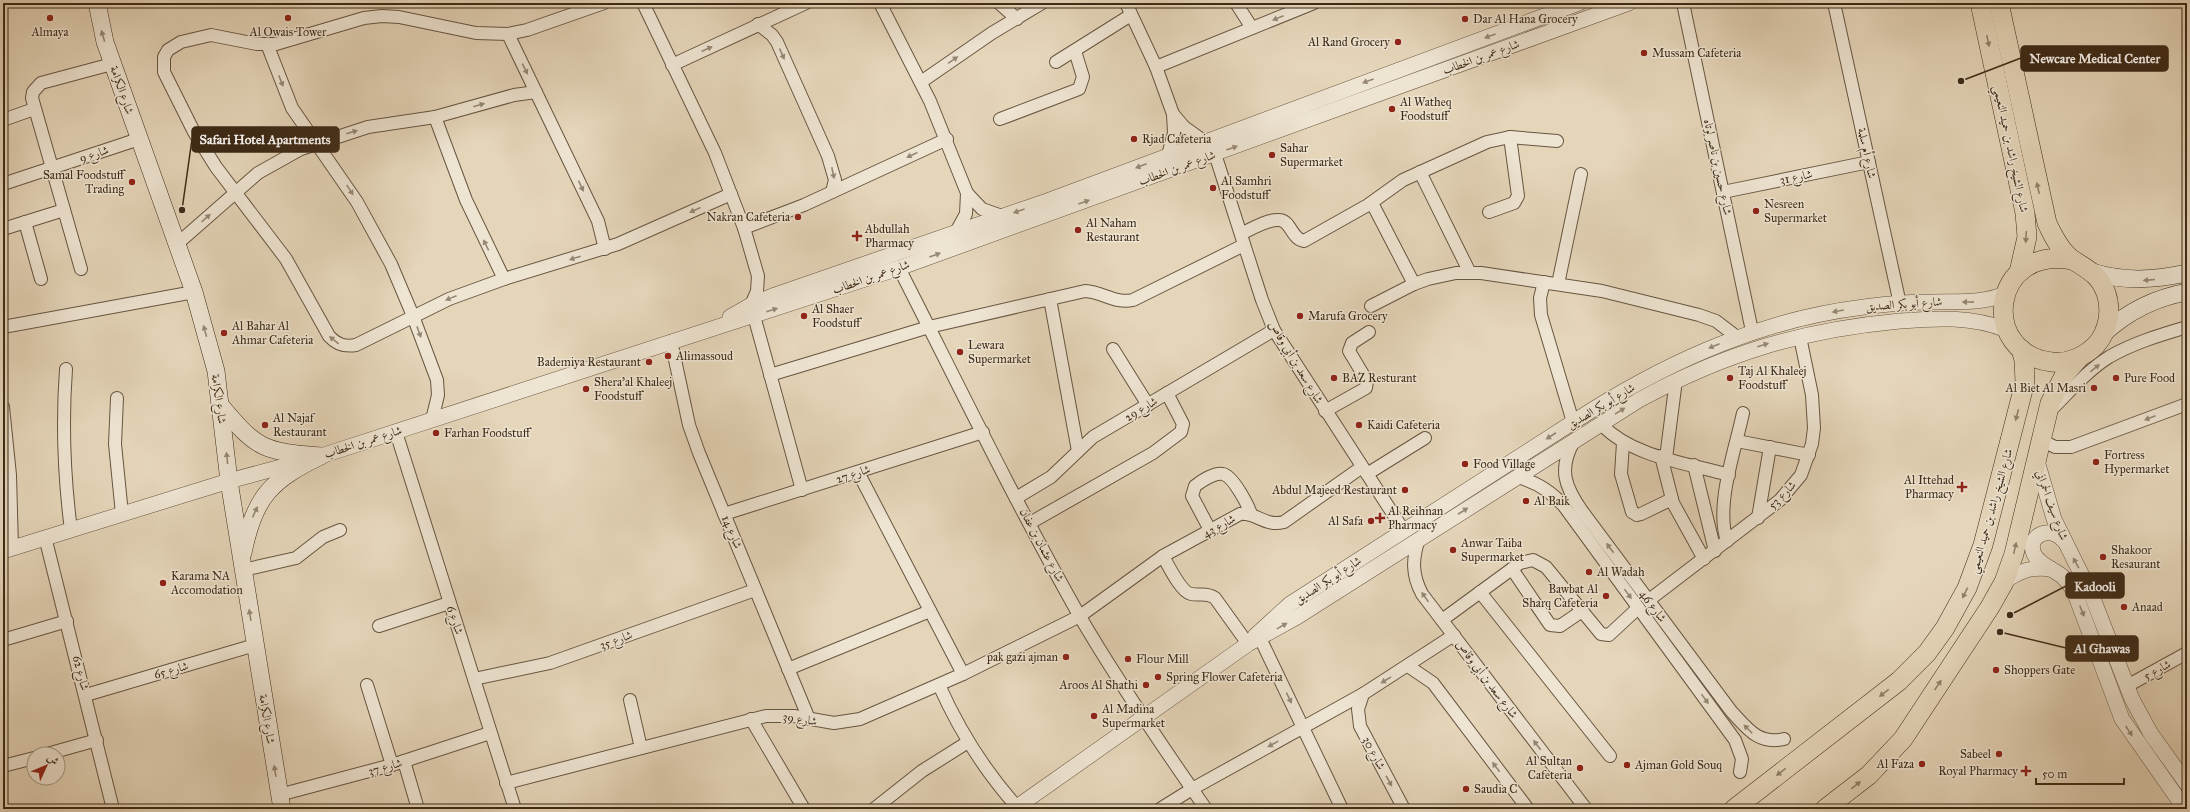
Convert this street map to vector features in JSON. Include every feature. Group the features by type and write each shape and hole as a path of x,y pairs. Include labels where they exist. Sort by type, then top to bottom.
{"main road":[{"name":"شارع الكرامة","path":"97,3 101,29 112,64 194,292 216,371 229,481 281,802"},
{"name":"شارع الشيخ راشد بن حميد النعيمي","path":"1980,3 2025,213 2027,237 2019,272"},
{"name":"شارع الشيخ راشد بن حميد النعيمي","path":"1999,3 2047,223 2053,237 2072,260"},
{"path":"2187,273 2163,278 2134,280 2106,276 2092,272 2072,260 2058,257 2044,258 2031,263 2019,272 2005,294 2004,318 2007,330 2021,349 2031,357 2043,361 2068,361 2080,357 2090,351 2103,334 2121,318 2141,306 2164,297 2187,292"},
{"path":"2092,272 2101,282 2107,301 2108,321 2103,334"},
{"name":"شارع الشيخ راشد بن حميد النعيمي","path":"1734,809 1899,681 1928,653 1946,628 1967,588 1983,545 2024,388 2026,371 2021,349"},
{"path":"1825,809 1869,775 1903,739 1990,607 2004,582 2014,554 2047,414 2059,383 2080,357"},
{"path":"221,406 247,436 262,446 280,452 320,456"},
{"path":"242,566 250,525 260,502 268,491 286,474 320,456"}],"street":[{"path":"604,3 581,7 527,30 508,34 476,33 399,17 382,16 364,18 285,42 267,44 247,42 220,36 203,36 174,45 164,57 164,72 194,132 235,192 286,259 333,341 344,346 356,345 413,316 467,292 504,279 605,249 731,194"},
{"path":"643,3 715,153 744,228 758,276 757,291 752,310 802,490"},
{"path":"672,65 806,3"},
{"path":"880,3 921,82 947,139 968,193 982,209 1002,216"},
{"path":"999,3 1017,19"},
{"path":"921,82 992,33 1042,3"},
{"path":"1126,3 1156,67 1173,114 1174,133 1168,155"},
{"path":"1236,3 1252,28"},
{"path":"1156,67 1314,3"},
{"name":"شارع عمر بن الخطاب","path":"752,310 775,295 822,286 899,268 1050,207 1168,155 1579,3"},
{"name":"شارع عمر بن الخطاب","path":"7,549 229,481 320,456 671,341 721,324 752,310 822,286 956,232 1002,216 1050,207 1215,154 1612,6 1629,3"},
{"name":"شارع حسين بن ناصر لوتاه","path":"1683,3 1752,331"},
{"name":"شارع أم سلمة","path":"1834,3 1900,304"},
{"path":"1056,62 1075,52 1131,15"},
{"path":"758,24 766,29 777,42 828,156 835,180 832,192"},
{"path":"508,34 598,221 605,249"},
{"path":"267,44 292,108 345,182 369,222 413,316 438,388 432,420"},
{"path":"1000,119 1079,89 1083,77 1075,52"},
{"path":"81,269 32,98 33,92 40,83 112,64"},
{"path":"177,244 235,192 270,165 317,143 368,127 435,118 514,95 536,92"},
{"path":"3,120 34,109"},
{"path":"1173,114 1184,128 1204,142"},
{"path":"435,118 466,200 504,279"},
{"path":"1489,212 1514,203 1518,196 1510,137"},
{"path":"770,375 929,327 1050,298 1085,291 1100,293 1119,301 1133,300 1278,220 1285,222 1296,239 1304,241 1372,203 1398,183 1487,142 1510,137 1557,141"},
{"name":"شارع 9","path":"3,184 139,139"},
{"path":"744,228 832,192 947,139"},
{"name":"شارع سعد بن أبي وقاص","path":"1215,154 1262,300 1274,330 1404,531"},
{"name":"شارع 31","path":"1723,192 1869,162"},
{"path":"1420,172 1470,273"},
{"path":"1558,284 1581,174"},
{"path":"956,232 966,214 968,193"},
{"path":"1372,203 1414,284"},
{"path":"3,229 64,210"},
{"path":"25,222 41,279"},
{"name":"شارع عثمان بن عفان","path":"899,268 1016,498 1080,616 1143,718 1206,809"},
{"path":"1371,306 1414,284 1442,275 1470,273 1602,291 1699,314 1720,323 1737,337"},
{"path":"758,276 775,295"},
{"path":"1544,282 1540,298 1540,315 1573,422"},
{"path":"3,326 194,292"},
{"name":"شارع أبو بكر الصديق","path":"1254,641 1268,623 1290,604 1617,394 1664,369 1752,331 1824,314 1864,307 1900,304 1984,301 2005,294"},
{"path":"1050,298 1078,451"},
{"name":"شارع أبو بكر الصديق","path":"1016,808 1254,641 1297,617 1601,424 1676,380 1747,350 1775,341 1852,326 1934,319 1978,321 2007,330"},
{"path":"2047,414 2092,370 2108,358 2144,340 2187,327"},
{"name":"شارع 29","path":"1016,498 1051,477 1093,437 1274,330"},
{"path":"1325,411 1366,388 1367,381 1349,351 1352,343 1370,332"},
{"name":"شارع 53","path":"1649,600 1758,518 1792,489 1801,475 1809,455 1814,428 1814,412 1800,337"},
{"name":"شارع 14","path":"671,341 694,439 809,719"},
{"path":"1113,349 1148,404"},
{"path":"66,369 63,435 65,475 71,530"},
{"path":"1676,380 1664,457 1672,499 1704,559"},
{"path":"1030,523 1140,461 1181,432 1183,424 1167,393"},
{"path":"117,398 116,460 122,514"},
{"path":"2041,440 2055,447 2071,447 2187,404"},
{"path":"3,408 10,475 7,549"},
{"path":"1727,541 1723,525 1722,512 1743,414"},
{"path":"1601,424 1623,443 1640,451 1729,475"},
{"name":"شارع 6","path":"396,432 490,734 515,809"},
{"name":"شارع 27","path":"724,514 983,432"},
{"name":"شارع 43","path":"1080,616 1163,556 1240,514 1251,514 1268,524 1284,522 1364,470 1425,438"},
{"name":"شارع 46","path":"1574,441 1566,459 1566,480 1569,490 1582,511 1731,710 1756,736 1769,740 1784,739"},
{"path":"1737,441 1809,455"},
{"path":"1623,443 1621,474 1632,512 1637,515 1641,514 1672,499"},
{"path":"1758,518 1770,447"},
{"name":"شارع سيف الحمراني","path":"2036,460 2044,490 2064,541 2098,609 2127,686 2143,720 2187,784"},
{"path":"1694,465 1715,551"},
{"path":"858,472 963,674"},
{"path":"1210,530 1192,496 1195,486 1217,475 1223,474 1229,477 1246,502 1251,514"},
{"name":"شارع 46","path":"1517,477 1534,482 1548,490 1572,519 1739,746 1742,759 1740,772"},
{"path":"1572,519 1572,515 1576,510 1582,511"},
{"path":"242,566 296,558 323,537 340,530"},
{"path":"2064,541 2059,535 2051,532 2044,533 2037,537 2033,544 2033,552 2037,559 2062,577 2074,591 2122,719 2185,809"},
{"name":"شارع 62","path":"46,537 114,809"},
{"name":"شارع سعد بن أبي وقاص","path":"1419,539 1413,561 1417,584 1581,807"},
{"path":"1375,550 1384,562"},
{"path":"1163,556 1185,591 1192,594 1209,594 1215,598 1254,641 1304,727 1342,809"},
{"path":"1442,620 1526,560 1540,562 1598,631 1605,635 1612,632 1638,608"},
{"path":"2004,582 2012,576 2031,568 2052,569"},
{"path":"1512,569 1550,625 1560,626 1582,611"},
{"name":"شارع 35","path":"474,679 550,663 755,590"},
{"path":"1480,592 1610,756"},
{"path":"379,626 450,603"},
{"path":"788,669 930,611"},
{"name":"شارع 39","path":"506,784 751,719 780,715 834,723 847,722 939,685 1080,616"},
{"path":"3,640 68,621"},
{"path":"1160,809 1192,789 1363,694 1454,635"},
{"name":"شارع 65","path":"86,695 255,645"},
{"name":"شارع 5","path":"2127,686 2187,654"},
{"path":"1408,666 1433,683 1528,809"},
{"path":"367,685 392,765"},
{"path":"939,685 968,742 991,776 1016,808"},
{"name":"شارع 30","path":"1363,694 1358,709 1360,726 1404,809"},
{"path":"630,700 641,748"},
{"path":"1719,719 1728,719 1731,710"},
{"path":"751,719 803,809"},
{"name":"شارع 37","path":"281,802 490,734"},
{"path":"66,749 97,740"},
{"path":"874,809 922,771 968,742"},
{"path":"3,766 26,760"},
{"path":"404,761 418,809"}],"place":[{"name":"Almaya","path":"50,18"},
{"name":"Al Owais Tower","path":"288,18"},
{"name":"Dar Al Hana Grocery","path":"1465,19"},
{"name":"Al Rand Grocery","path":"1398,42"},
{"name":"Mussam Cafeteria","path":"1644,53"},
{"name":"Newcare Medical Center","path":"1961,81"},
{"name":"Al Watheq Foodstuff","path":"1392,109"},
{"name":"Rjad Cafeteria","path":"1134,139"},
{"name":"Sahar Supermarket","path":"1272,155"},
{"name":"Samal Foodstuff Trading","path":"132,182"},
{"name":"Al Samhri Foodstuff","path":"1213,188"},
{"name":"Safari Hotel Apartments","path":"182,210"},
{"name":"Nesreen Supermarket","path":"1756,211"},
{"name":"Nakran Cafeteria","path":"798,217"},
{"name":"Al Naham Restaurant","path":"1078,230"},
{"name":"Abdullah Pharmacy","path":"857,236"},
{"name":"Al Shaer Foodstuff","path":"804,316"},
{"name":"Marufa Grocery","path":"1300,316"},
{"name":"Al Bahar Al Ahmar Cafeteria","path":"224,333"},
{"name":"Lewara Supermarket","path":"960,352"},
{"name":"Alimassoud","path":"668,356"},
{"name":"Bademiya Restaurant","path":"649,362"},
{"name":"BAZ Resturant","path":"1334,378"},
{"name":"Taj Al Khaleej Foodstuff","path":"1730,378"},
{"name":"Pure Food","path":"2116,378"},
{"name":"Al Biet Al Masri","path":"2094,388"},
{"name":"Shera'al Khaleej Foodstuff","path":"586,389"},
{"name":"Al Najaf Restaurant","path":"265,425"},
{"name":"Kaidi Cafeteria","path":"1359,425"},
{"name":"Farhan Foodstuff","path":"436,433"},
{"name":"Fortress Hypermarket","path":"2096,462"},
{"name":"Food Village","path":"1465,464"},
{"name":"Al Ittehad Pharmacy","path":"1962,487"},
{"name":"Abdul Majeed Restaurant","path":"1405,490"},
{"name":"Al Baik","path":"1526,501"},
{"name":"Al Reihnan Pharmacy","path":"1380,518"},
{"name":"Al Safa","path":"1371,521"},
{"name":"Anwar Taiba Supermarket","path":"1453,550"},
{"name":"Shakoor Resaurant","path":"2103,557"},
{"name":"Al Wadah","path":"1589,572"},
{"name":"Karama NA Accomodation","path":"163,583"},
{"name":"Bawbat Al Sharq Cafeteria","path":"1606,596"},
{"name":"Anaad","path":"2124,607"},
{"name":"Kadooli","path":"2010,615"},
{"name":"Al Ghawas","path":"2000,632"},
{"name":"pak gazi ajman","path":"1066,657"},
{"name":"Flour Mill","path":"1128,659"},
{"name":"Shoppers Gate","path":"1996,670"},
{"name":"Spring Flower Cafeteria","path":"1158,677"},
{"name":"Aroos Al Shathi","path":"1146,685"},
{"name":"Al Madina Supermarket","path":"1094,716"},
{"name":"Sabeel","path":"1999,754"},
{"name":"Al Faza","path":"1922,764"},
{"name":"Ajman Gold Souq","path":"1627,765"},
{"name":"Al Sultan Cafeteria","path":"1580,768"},
{"name":"Royal Pharmacy","path":"2026,771"},
{"name":"Saudia C","path":"1466,789"}]}
